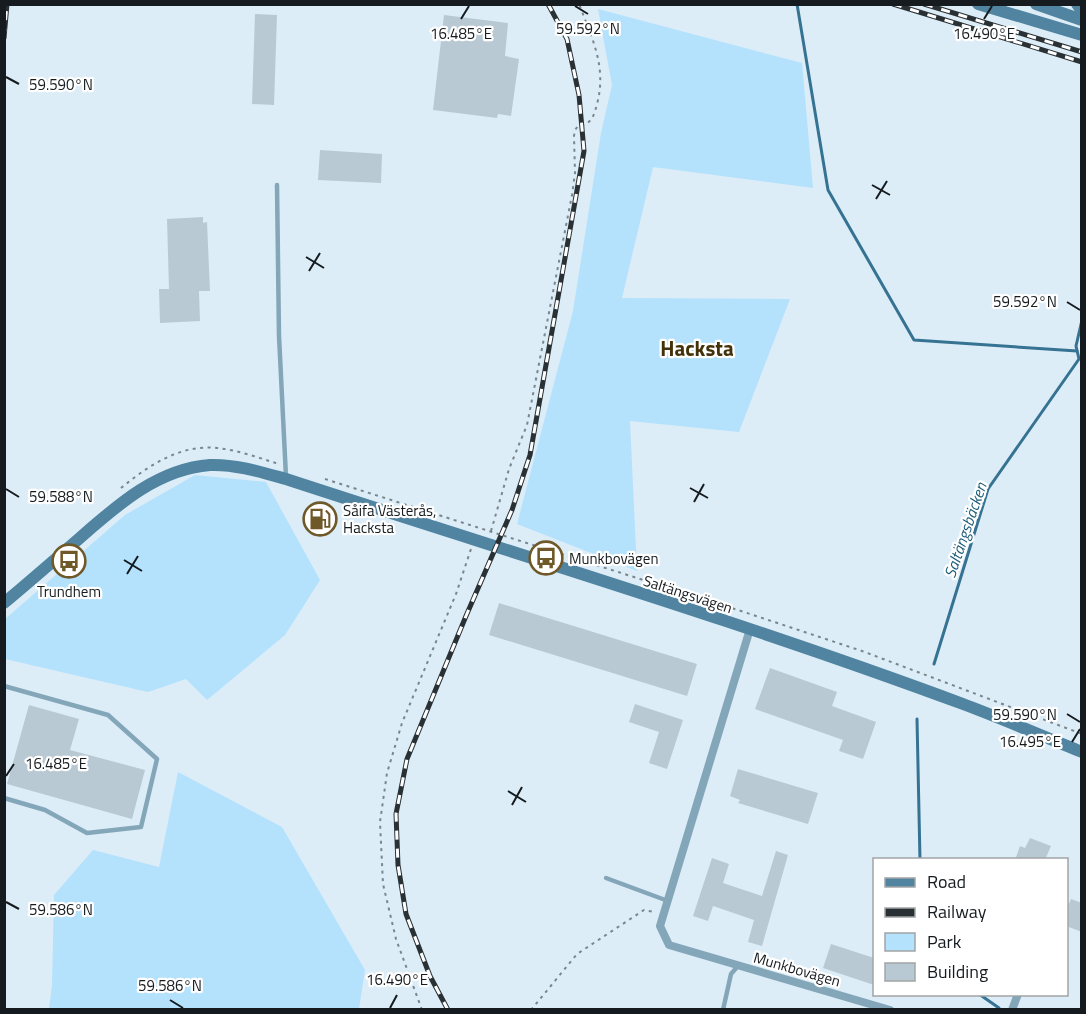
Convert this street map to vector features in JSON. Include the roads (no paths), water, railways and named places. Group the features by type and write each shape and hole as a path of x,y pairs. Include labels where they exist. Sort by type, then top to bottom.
{"street":[{"path":"978,4 1082,35"},
{"path":"1035,4 1056,6 1082,20"},
{"path":"1077,4 1082,11"},
{"path":"1050,25 1056,6"},
{"name":"Saltängsvägen","path":"4,603 121,502 171,474 210,465 225,465 258,471 831,656 965,705 1082,752"},
{"name":"Munkbovägen","path":"750,629 660,926 669,945 891,1010"}],"lane":[{"path":"277,185 279,336 286,480"},
{"path":"4,686 108,716 157,759 141,827 87,833 45,810 4,798"},
{"path":"606,878 668,901"},
{"path":"723,1010 731,974 738,966"}],"waterway":[{"path":"797,4 828,190 914,340 1077,351"},
{"name":"Saltängsbäcken","path":"934,664 988,489 1079,359 1076,346 1082,320"},
{"name":"Saltängsbäcken","path":"917,719 920,858"},
{"name":"Saltängsbäcken","path":"982,996 999,1008"}],"railway":[{"path":"4,38 7,4"},
{"path":"448,1010 430,976 406,914 398,865 396,814 407,759 512,510 530,455 584,151 579,95 567,39 548,4"},
{"path":"893,4 1082,62"},
{"path":"924,4 1082,52"}],"place":[{"name":"Såifa Västerås, Hacksta","path":"320,519"},
{"name":"Munkbovägen","path":"546,558"},
{"name":"Trundhem","path":"69,561"}],"district":[{"name":"Hacksta","path":"697,348"}]}
